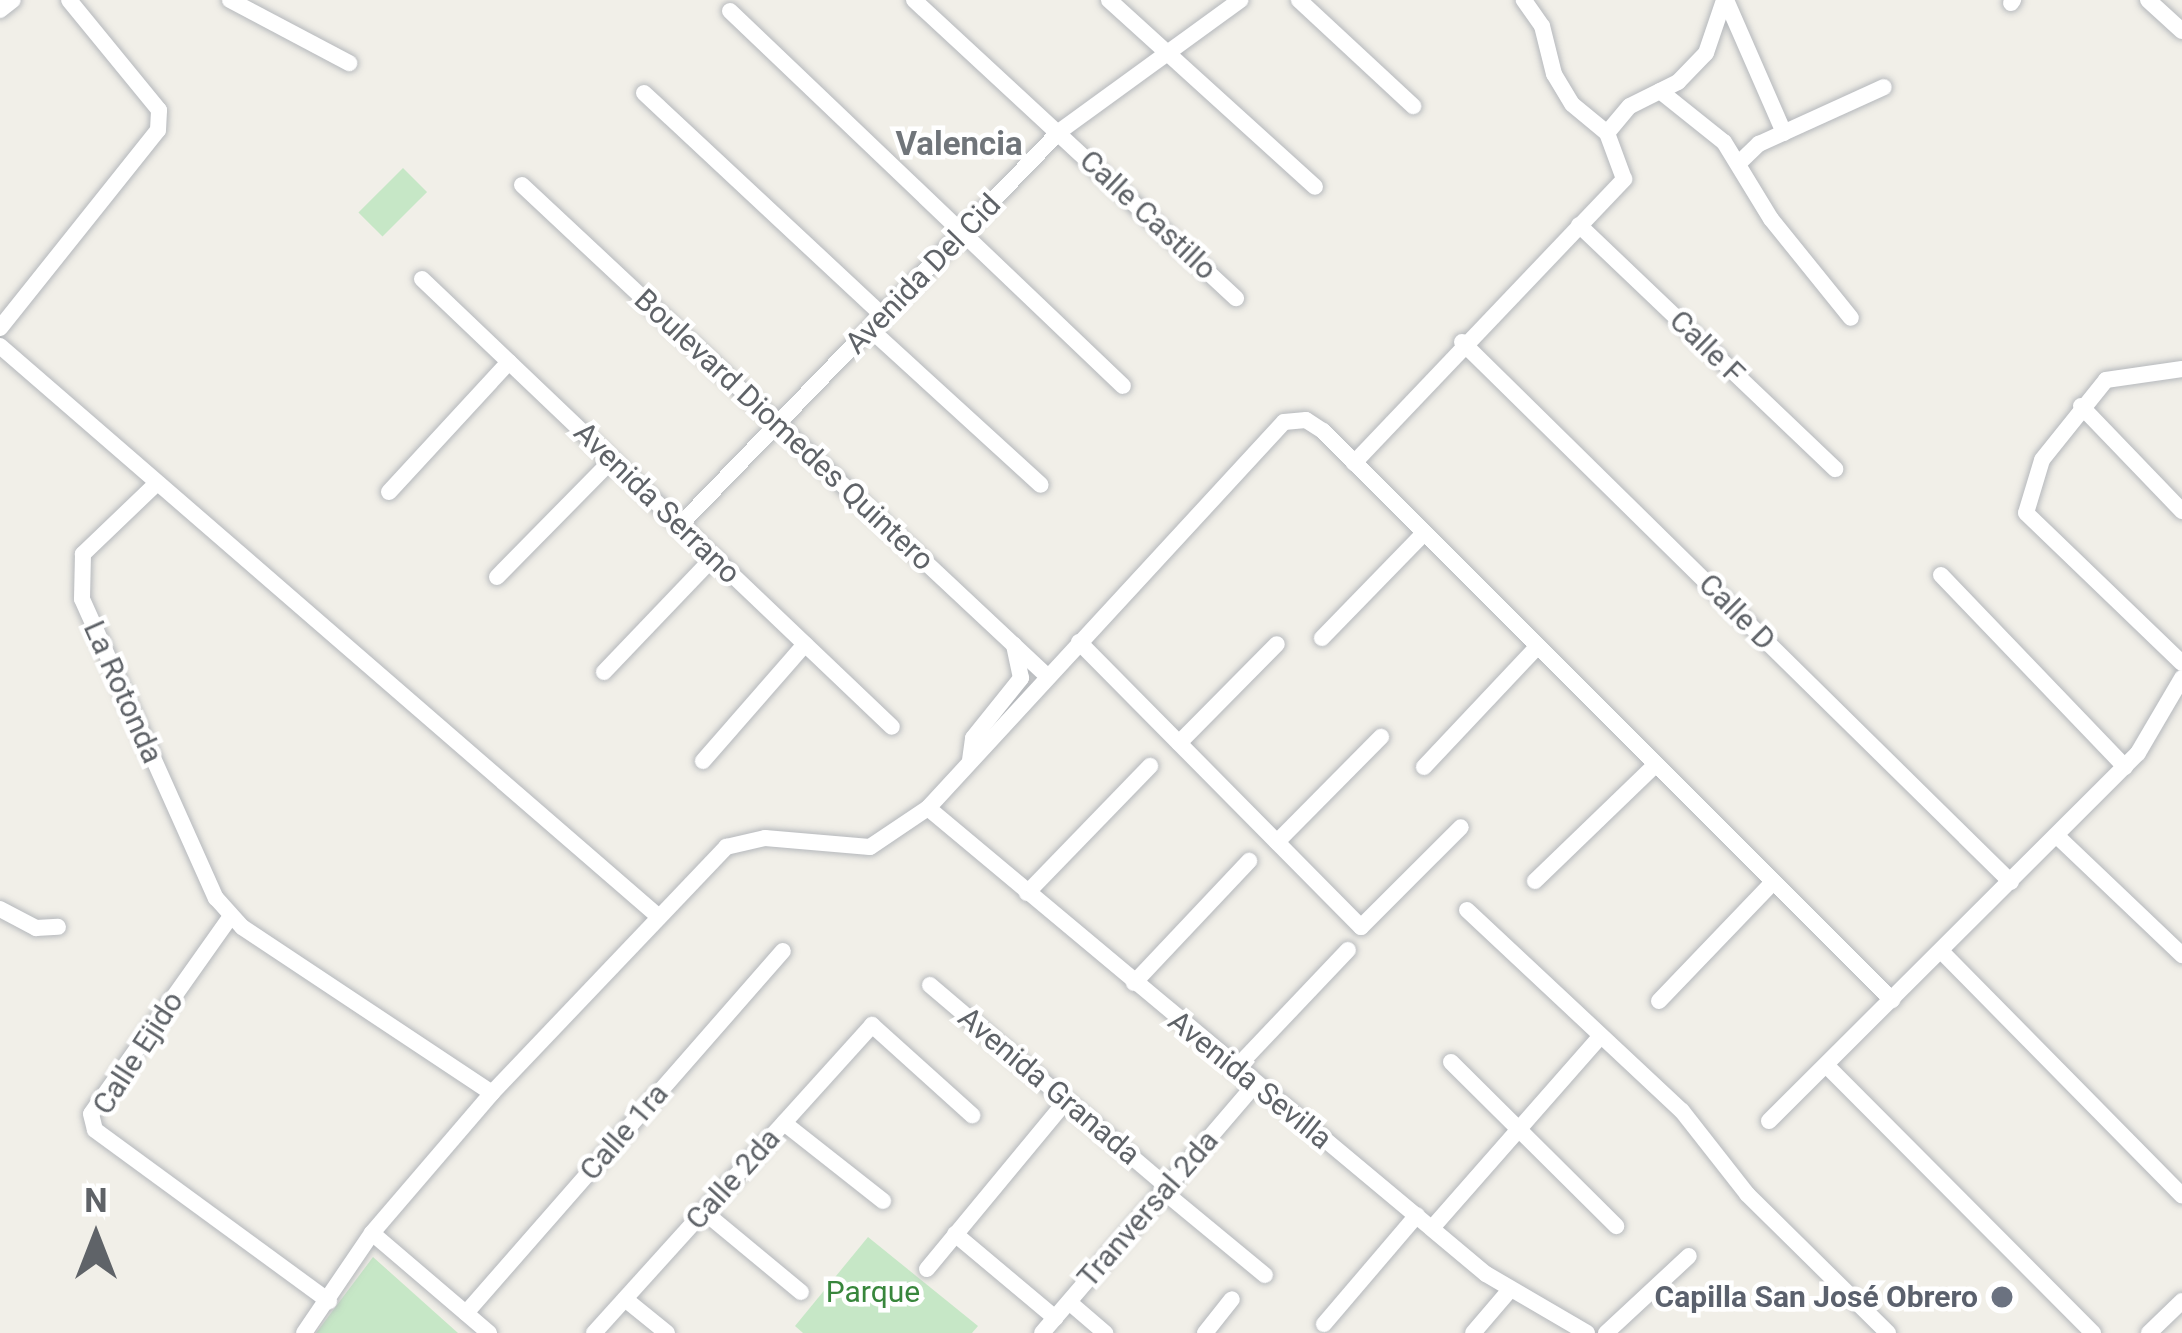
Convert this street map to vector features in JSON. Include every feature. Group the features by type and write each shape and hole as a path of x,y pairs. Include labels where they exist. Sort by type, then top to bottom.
{"street":[{"path":"0,10 13,0"},
{"path":"230,0 349,63"},
{"path":"274,0 276,24"},
{"name":"Calle Castillo","path":"914,0 1236,298"},
{"path":"1109,0 1315,187"},
{"name":"Avenida Del Cid","path":"680,525 1060,131 1240,0"},
{"path":"1300,0 1412,106"},
{"path":"1354,463 1462,342 1624,179 1607,133 1572,104 1524,0"},
{"path":"1607,133 1630,106 1660,91 1706,53 1725,0"},
{"path":"1725,0 1784,133"},
{"path":"2148,0 2182,31"},
{"path":"0,328 158,130 159,110 78,4"},
{"path":"730,11 1123,386"},
{"path":"1739,163 1784,133 1883,87"},
{"path":"1660,91 1713,130 1739,163 1771,219 1851,318"},
{"path":"644,93 1041,485"},
{"name":"Boulevard Diomedes Quintero","path":"522,185 1046,675"},
{"name":"Calle F","path":"1579,225 1835,470"},
{"name":"Avenida Serrano","path":"422,279 892,727"},
{"name":"Calle D","path":"1462,342 2011,882"},
{"path":"0,346 659,917"},
{"path":"389,492 509,362"},
{"path":"2182,369 2106,380 2080,406 2031,484 2030,524 2182,663"},
{"path":"2080,406 2182,511"},
{"path":"304,1333 372,1233 492,1093 726,847 765,838 870,847 928,808 1046,675 1285,422 1306,420 1354,463 1892,1000"},
{"path":"497,577 612,460"},
{"name":"La Rotonda","path":"157,483 83,554 82,599 230,916"},
{"path":"1322,638 1424,533"},
{"path":"604,672 714,557"},
{"path":"1941,575 2125,766"},
{"path":"1079,642 1361,927 1461,827"},
{"path":"703,761 805,644"},
{"path":"1179,742 1277,644"},
{"path":"970,760 973,738 1021,678 1013,645"},
{"path":"1424,767 1537,647"},
{"path":"1769,1121 2125,766 2182,678"},
{"path":"1277,842 1381,737"},
{"path":"1535,881 1654,765"},
{"path":"1027,893 1150,766"},
{"name":"Avenida Sevilla","path":"928,808 1254,1086 1508,1292 1587,1333"},
{"path":"2057,836 2182,955"},
{"path":"1133,983 1249,861"},
{"path":"1659,1001 1772,883"},
{"path":"0,909 36,928 58,927"},
{"path":"1467,910 1599,1039 1682,1111 1747,1194 1888,1333"},
{"path":"230,916 492,1093"},
{"name":"Calle Ejido","path":"230,916 92,1114 94,1130 329,1301"},
{"path":"1235,1069 1348,950"},
{"name":"Calle 1ra","path":"466,1313 782,951"},
{"path":"1942,952 2182,1196"},
{"name":"Avenida Granada","path":"930,985 1264,1275"},
{"name":"Calle 2da","path":"594,1333 872,1025 972,1115"},
{"path":"1432,1228 1599,1039"},
{"path":"1451,1062 1616,1226"},
{"path":"1827,1066 2093,1333"},
{"name":"Tranversal 2da","path":"1048,1326 1254,1086"},
{"path":"928,1269 1066,1100"},
{"path":"784,1123 883,1201"},
{"path":"703,1210 801,1292"},
{"path":"1324,1324 1417,1215"},
{"path":"372,1233 488,1333"},
{"path":"956,1234 1048,1326"},
{"path":"1606,1333 1689,1256"},
{"path":"1473,1333 1508,1292"},
{"path":"625,1299 667,1333"},
{"path":"1205,1333 1232,1300"},
{"path":"2150,1333 2182,1300"},
{"path":"1069,1302 1105,1333"}],"green space":[{"path":"403,168 427,192 382,237 358,213"},
{"name":"Parque","path":"868,1237 978,1326 972,1333 803,1333 795,1326"},
{"path":"373,1257 458,1333 316,1333"}],"place":[{"name":"Capilla San José Obrero","path":"2002,1297"}],"district":[{"name":"Valencia","path":"959,144"}]}
